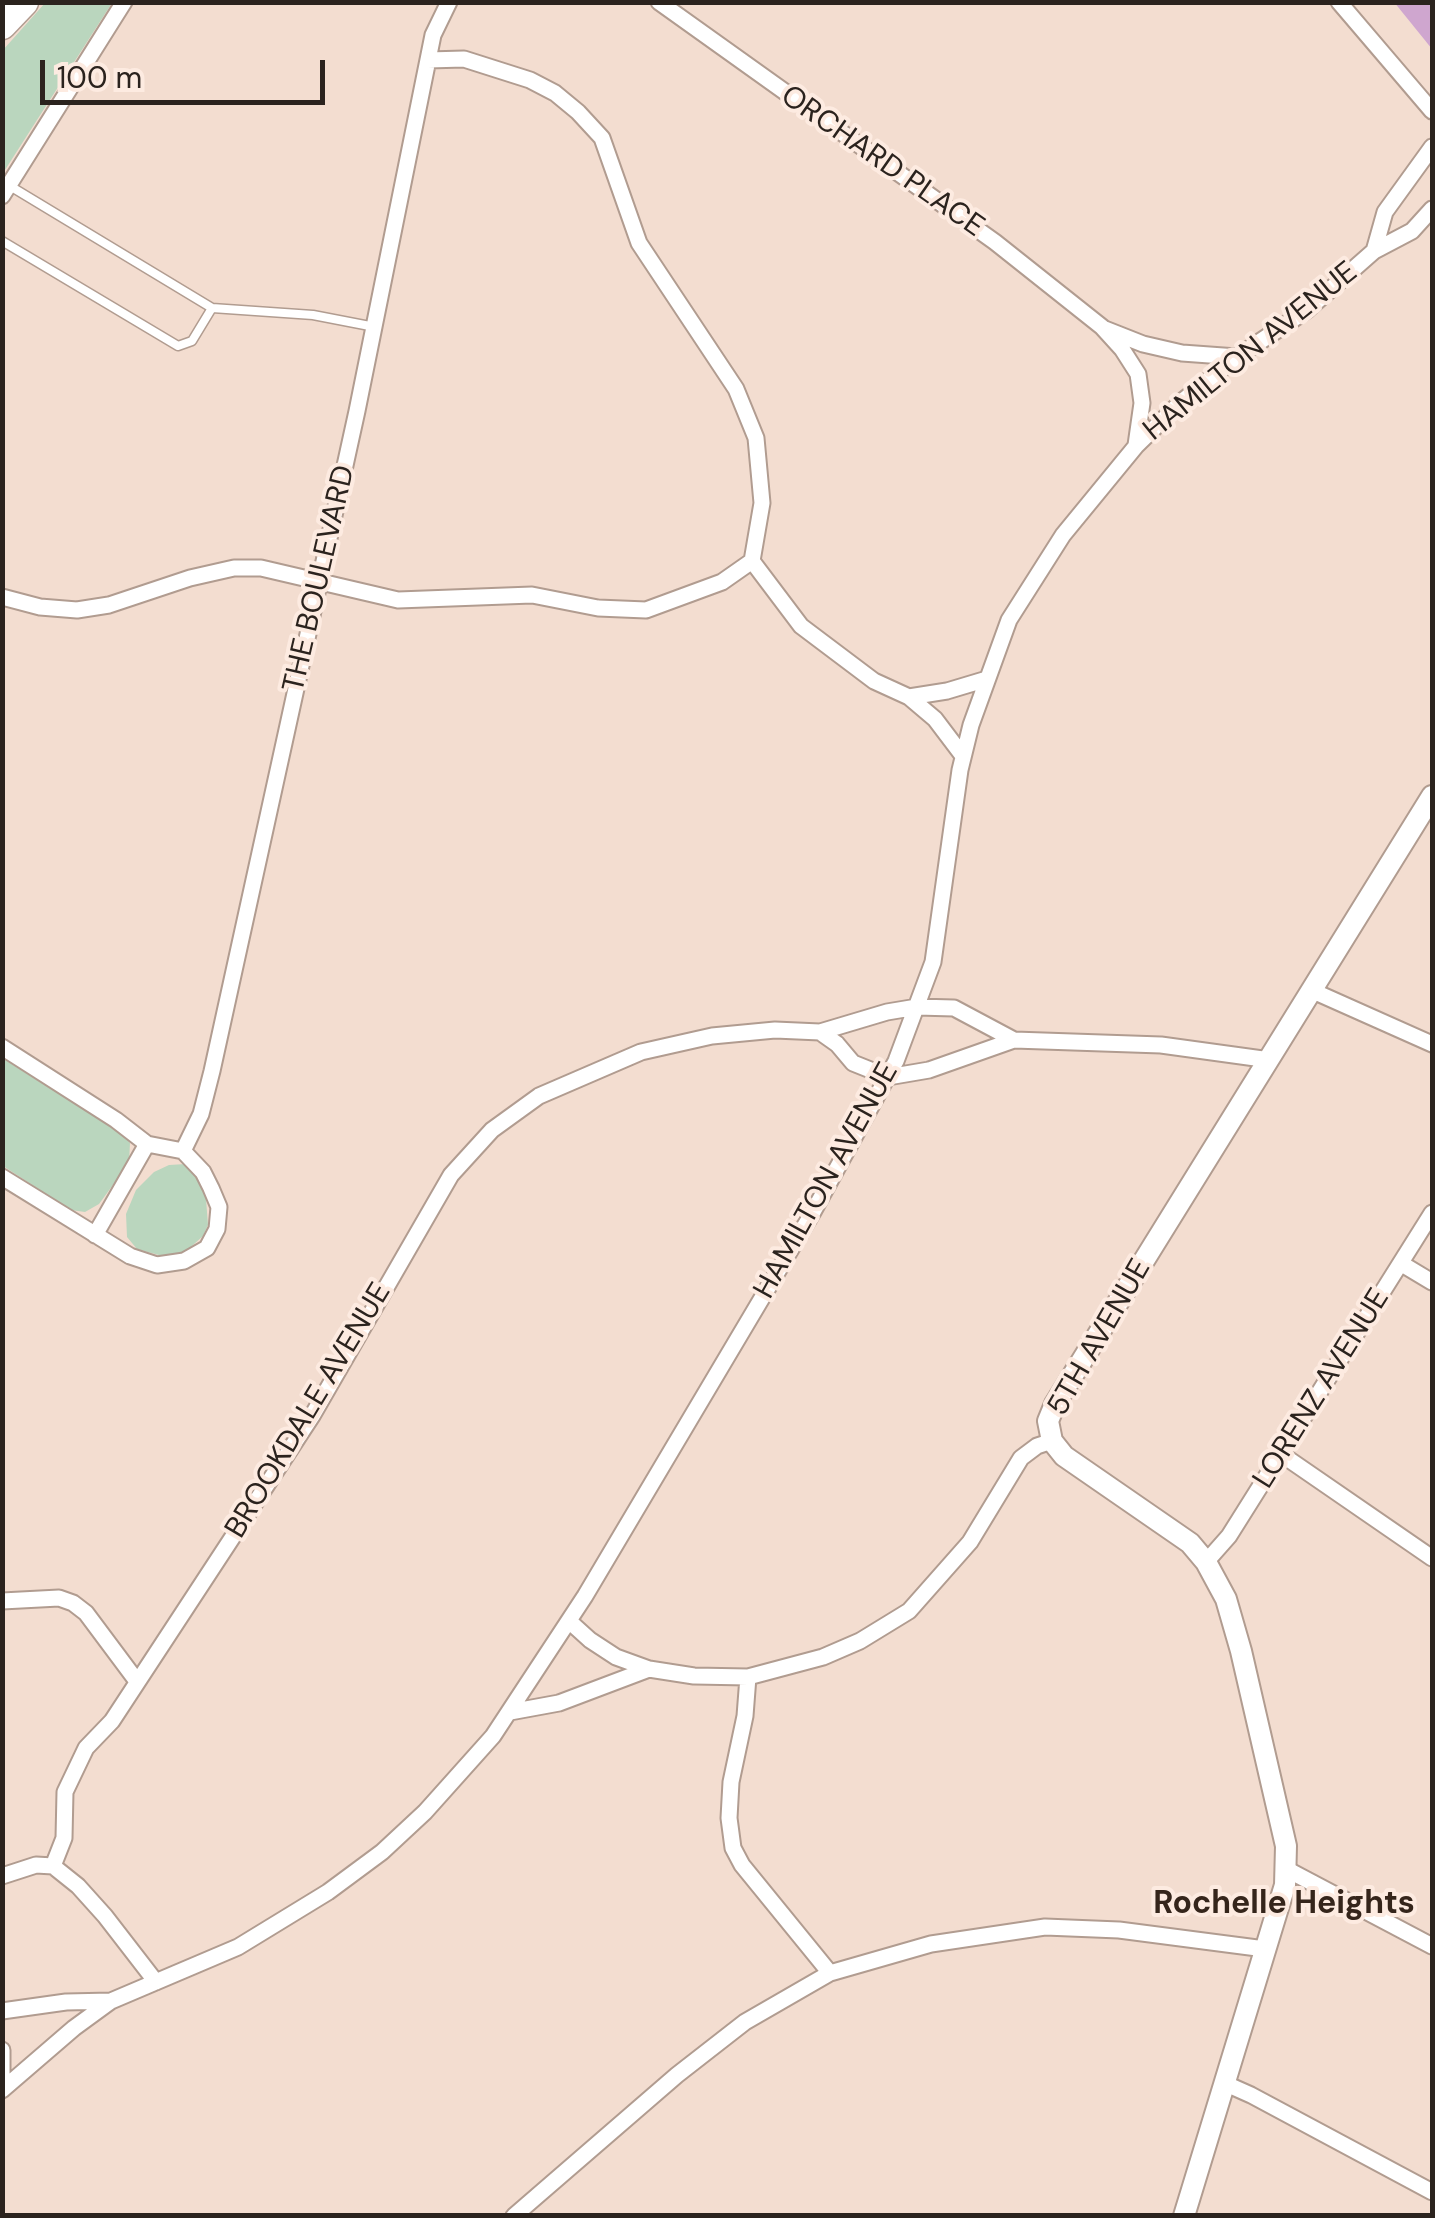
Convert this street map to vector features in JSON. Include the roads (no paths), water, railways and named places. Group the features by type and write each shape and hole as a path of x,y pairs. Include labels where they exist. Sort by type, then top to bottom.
{"highway":[{"path":"2,25 24,2"}],"street":[{"path":"6,191 124,2"},
{"name":"ORCHARD PLACE","path":"659,2 994,242 1102,327 1138,374 1142,403 1136,446"},
{"path":"1340,2 1432,111"},
{"name":"THE BOULEVARD","path":"182,1150 200,1114 212,1071 375,327 433,35 448,3"},
{"path":"2,597 40,608 93,608 234,568 261,568 398,600 532,595 598,608 646,610 722,582 752,561 762,503 756,438 736,389 640,244 602,138 555,93 530,80 464,58 428,60"},
{"name":"HAMILTON AVENUE","path":"1374,251 1385,212 1432,146"},
{"name":"HAMILTON AVENUE","path":"2,2090 111,2001 254,1938 328,1892 382,1852 461,1773 510,1712 569,1621 803,1230 888,1077 933,962 963,756 987,679 1010,620 1062,535 1136,446 1180,403 1237,357 1308,310 1374,251 1412,231 1432,209"},
{"name":"ORCHARD PLACE","path":"1102,327 1144,344 1182,353 1237,357"},
{"path":"752,561 801,626 874,681 909,697 935,719 963,756"},
{"path":"909,697 947,692 987,679"},
{"name":"5TH AVENUE","path":"1184,2216 1288,1870 1280,1815 1226,1599 1206,1562 1190,1543 1064,1456 1052,1441 1048,1422 1055,1404 1432,796"},
{"path":"1313,991 1432,1044"},
{"name":"BROOKDALE AVENUE","path":"53,1866 64,1838 66,1792 86,1748 112,1721 312,1416 451,1175 492,1130 539,1096 641,1052 712,1036 775,1030 820,1032 917,1007 954,1008 1014,1040"},
{"path":"820,1032 853,1063 888,1077"},
{"name":"BROOKDALE AVENUE","path":"888,1077 929,1070 1014,1040 1161,1045 1270,1060"},
{"path":"2,1047 148,1144 182,1150 203,1172 219,1206 217,1229 207,1248 184,1260 157,1265 130,1256 2,1177"},
{"path":"95,1235 148,1144"},
{"name":"LORENZ AVENUE","path":"1206,1562 1229,1536 1432,1213"},
{"path":"1402,1264 1432,1282"},
{"path":"569,1621 600,1648 649,1669 694,1676 748,1677 823,1658 909,1612 970,1542 1022,1458 1037,1446 1052,1441"},
{"path":"1281,1454 1432,1558"},
{"path":"2,1601 59,1598 73,1603 86,1614 136,1680"},
{"path":"510,1712 559,1703 649,1669"},
{"path":"748,1677 745,1716 730,1782 728,1818 733,1848 742,1865 830,1973"},
{"path":"2,1876 36,1865 53,1866 106,1916 156,1982"},
{"path":"1288,1870 1432,1946"},
{"path":"514,2216 732,2033 830,1973 931,1944 1045,1927 1134,1931 1265,1949"},
{"name":"HAMILTON AVENUE","path":"2,2011 111,2001"},
{"path":"2,2050 2,2074"},
{"path":"1224,2084 1432,2192"}],"lane":[{"path":"6,191 212,308 313,315 375,327"},
{"path":"2,241 178,346 192,341 212,308"}],"district":[{"name":"Rochelle Heights","path":"1284,1905"}]}
